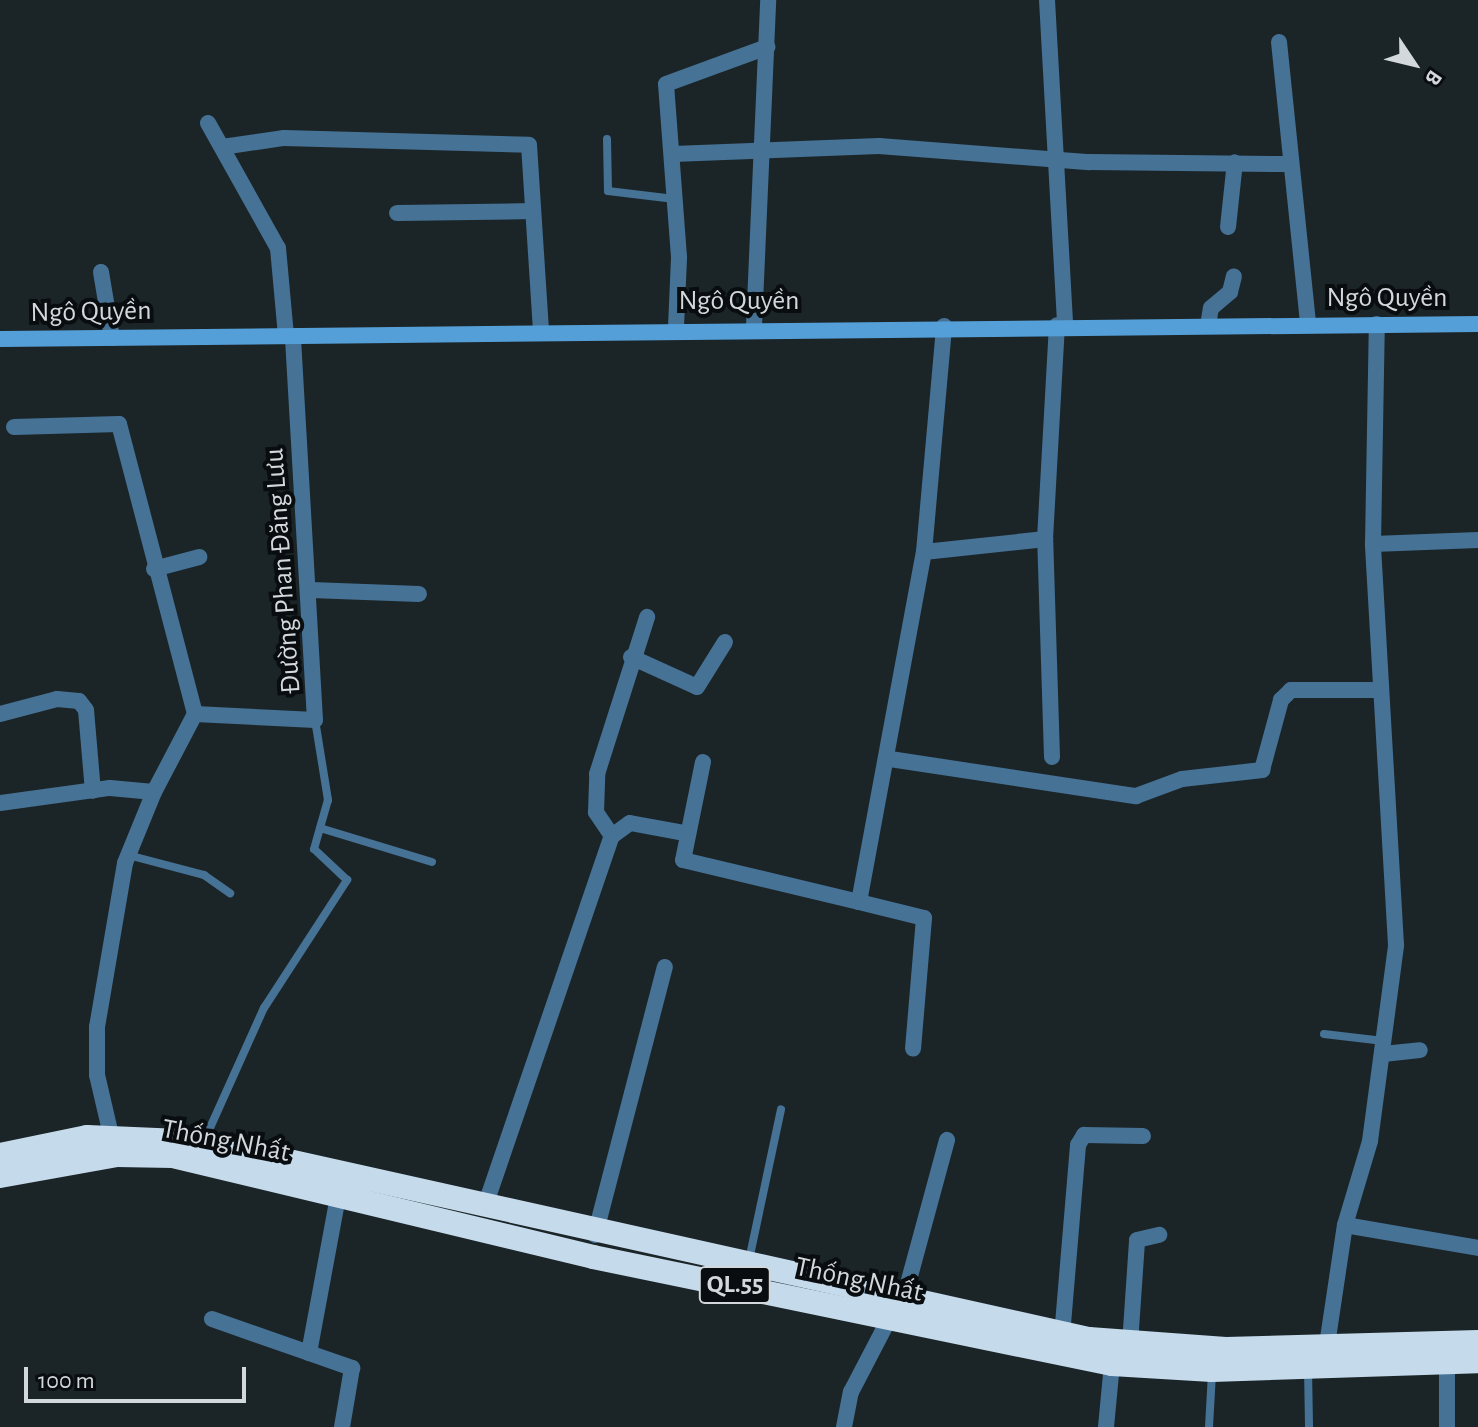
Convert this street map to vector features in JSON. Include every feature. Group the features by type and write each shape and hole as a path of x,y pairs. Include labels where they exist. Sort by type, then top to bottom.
{"highway":[{"name":"Thống Nhất","path":"0,1155 111,1135 203,1142 430,1206 884,1307 1112,1364 1212,1370 1327,1345 1478,1342"},
{"name":"Thống Nhất","path":"0,1176 117,1155 173,1156 338,1196 430,1206 485,1206 595,1235 748,1264 884,1307 1062,1336 1308,1363 1478,1361"}],"street":[{"path":"754,326 768,0"},
{"path":"1047,0 1061,325 1045,539 1052,757"},
{"path":"1279,42 1287,164 1308,325"},
{"path":"676,327 676,200 666,84 767,47"},
{"name":"Đường Phan Đăng Lưu","path":"195,714 315,720 311,590 290,336 278,248 208,123"},
{"path":"222,147 284,138 524,143 533,211 541,331"},
{"path":"673,154 764,148 879,146 1055,159 1287,164"},
{"path":"1228,227 1235,162"},
{"path":"397,213 533,211"},
{"path":"101,272 112,338"},
{"path":"1208,326 1211,308 1230,292 1234,276"},
{"path":"1327,1345 1345,1225 1370,1141 1396,932 1373,544 1377,324"},
{"name":"Ngô Quyền","path":"0,339 754,326 1478,324"},
{"path":"859,902 890,759 924,552 944,326"},
{"path":"14,427 119,424 154,569 195,714 154,792 128,855 97,1027 97,1075 111,1135"},
{"path":"924,552 1045,539"},
{"path":"1373,544 1478,540"},
{"path":"154,569 199,557"},
{"path":"311,590 419,594"},
{"path":"612,836 596,812 597,774 631,657 647,617"},
{"path":"631,657 697,687 725,642"},
{"path":"890,759 1136,796 1182,779 1262,770 1281,700 1291,690 1380,690"},
{"path":"0,714 57,699 79,701 86,710 93,791"},
{"path":"703,762 680,854 690,866 924,918 913,1049"},
{"path":"0,803 93,791 154,792"},
{"path":"485,1206 612,836 630,823 685,833"},
{"path":"595,1235 665,967"},
{"path":"1384,1047 1420,1050"},
{"path":"1062,1336 1078,1145 1084,1135 1143,1136"},
{"path":"844,1427 851,1392 947,1140"},
{"path":"309,1353 338,1196"},
{"path":"1345,1225 1478,1248"},
{"path":"1130,1344 1137,1240 1159,1235"},
{"path":"212,1319 352,1368 342,1427"},
{"path":"1447,1361 1447,1427"},
{"path":"1106,1427 1112,1364"}],"lane":[{"path":"607,139 608,191 676,200"},
{"path":"203,1142 264,1008 345,888 346,873 314,849 327,778 315,720"},
{"path":"320,828 432,862"},
{"path":"128,855 204,875 230,893"},
{"path":"1324,1034 1384,1047"},
{"path":"748,1264 781,1109"},
{"path":"1308,1363 1309,1427"},
{"path":"1209,1427 1212,1370"}]}
